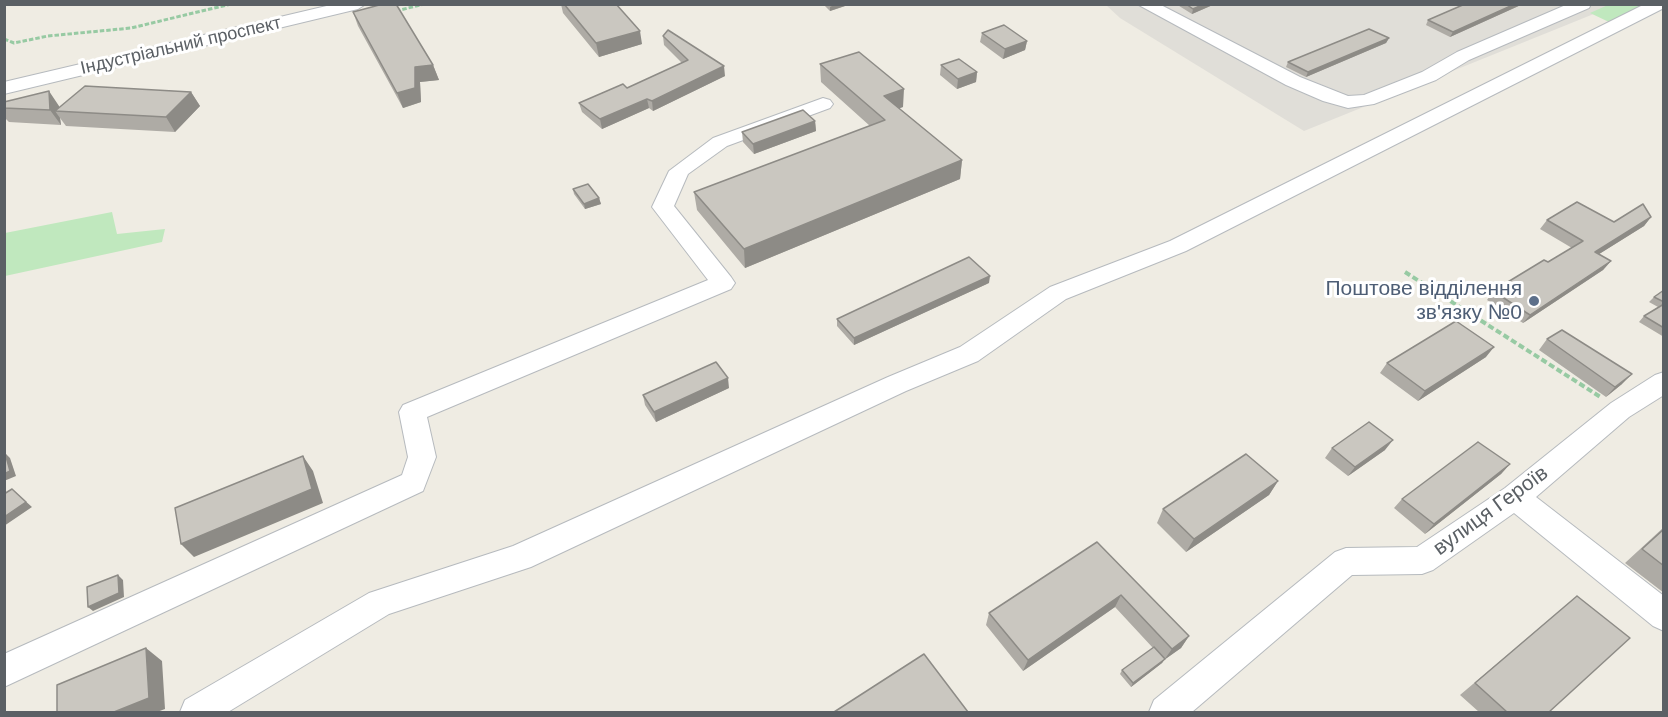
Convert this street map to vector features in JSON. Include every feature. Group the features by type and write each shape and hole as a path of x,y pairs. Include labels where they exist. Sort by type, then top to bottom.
{"street":[{"name":"Індустріальний проспект","path":"4,88 358,4"},
{"path":"1145,4 1293,81 1348,102 1367,100 1429,76 1463,56 1583,4"},
{"path":"197,712 380,603 520,557 897,384 969,354 1058,293 1178,246 1659,4"},
{"path":"4,671 413,483 422,457 412,412 723,283 663,207 679,171 720,142 823,104"},
{"name":"вулиця Героїв","path":"1166,712 1346,562 1422,560 1515,497 1620,410 1664,382"},
{"path":"1515,497 1664,616"}],"path":[{"path":"4,39 14,43 48,36 131,28 231,4"},
{"path":"1405,272 1620,410"}],"shaded area":[{"path":"1106,5 1616,5 1304,131 1120,18"}],"green space":[{"path":"1608,5 1642,5 1609,22 1590,13"},
{"path":"112,212 117,234 165,229 162,242 5,276 5,233"}],"building":[{"path":"383,4 396,4 433,65 415,67 415,88 397,93 353,12"},
{"path":"564,4 616,4 640,31 596,43"},
{"path":"1186,4 1204,4 1193,9"},
{"path":"1465,4 1515,4 1453,32 1428,20"},
{"path":"1004,25 1027,41 1005,49 982,33"},
{"path":"1369,29 1389,38 1308,72 1288,62"},
{"path":"668,30 724,66 652,101 647,99 600,119 579,103 623,84 627,88 688,60 663,36"},
{"path":"859,52 904,89 884,96 962,160 744,249 694,192 885,120 820,64"},
{"path":"959,59 977,72 958,79 941,65"},
{"path":"85,86 191,92 166,117 55,111"},
{"path":"49,91 50,110 4,108 4,102"},
{"path":"803,110 815,121 753,144 742,132"},
{"path":"588,184 599,198 584,204 573,189"},
{"path":"1577,202 1614,222 1643,204 1651,217 1595,252 1611,261 1530,315 1493,291 1544,260 1548,262 1583,241 1547,220"},
{"path":"969,257 990,276 854,338 837,319"},
{"path":"1664,290 1664,302 1654,297"},
{"path":"1664,304 1664,328 1644,316"},
{"path":"1456,321 1494,347 1425,391 1387,363"},
{"path":"1562,330 1632,374 1615,387 1547,339"},
{"path":"716,362 728,378 654,412 643,395"},
{"path":"1369,422 1393,440 1355,467 1332,448"},
{"path":"1478,442 1510,464 1434,524 1402,499"},
{"path":"4,453 10,471 4,474"},
{"path":"1246,454 1278,481 1194,539 1163,509"},
{"path":"303,456 312,489 181,544 175,508"},
{"path":"12,489 26,502 4,517 4,494"},
{"path":"1664,529 1664,566 1642,549"},
{"path":"1097,542 1189,636 1172,649 1121,595 1028,660 989,613"},
{"path":"118,575 119,593 88,607 87,587"},
{"path":"1577,596 1630,638 1549,712 1507,712 1475,683"},
{"path":"1154,647 1165,659 1133,683 1122,670"},
{"path":"146,648 149,698 114,712 57,712 57,685"},
{"path":"924,654 968,712 834,712"}],"place":[{"name":"Поштове відділення зв'язку №0","path":"1534,301"}]}
